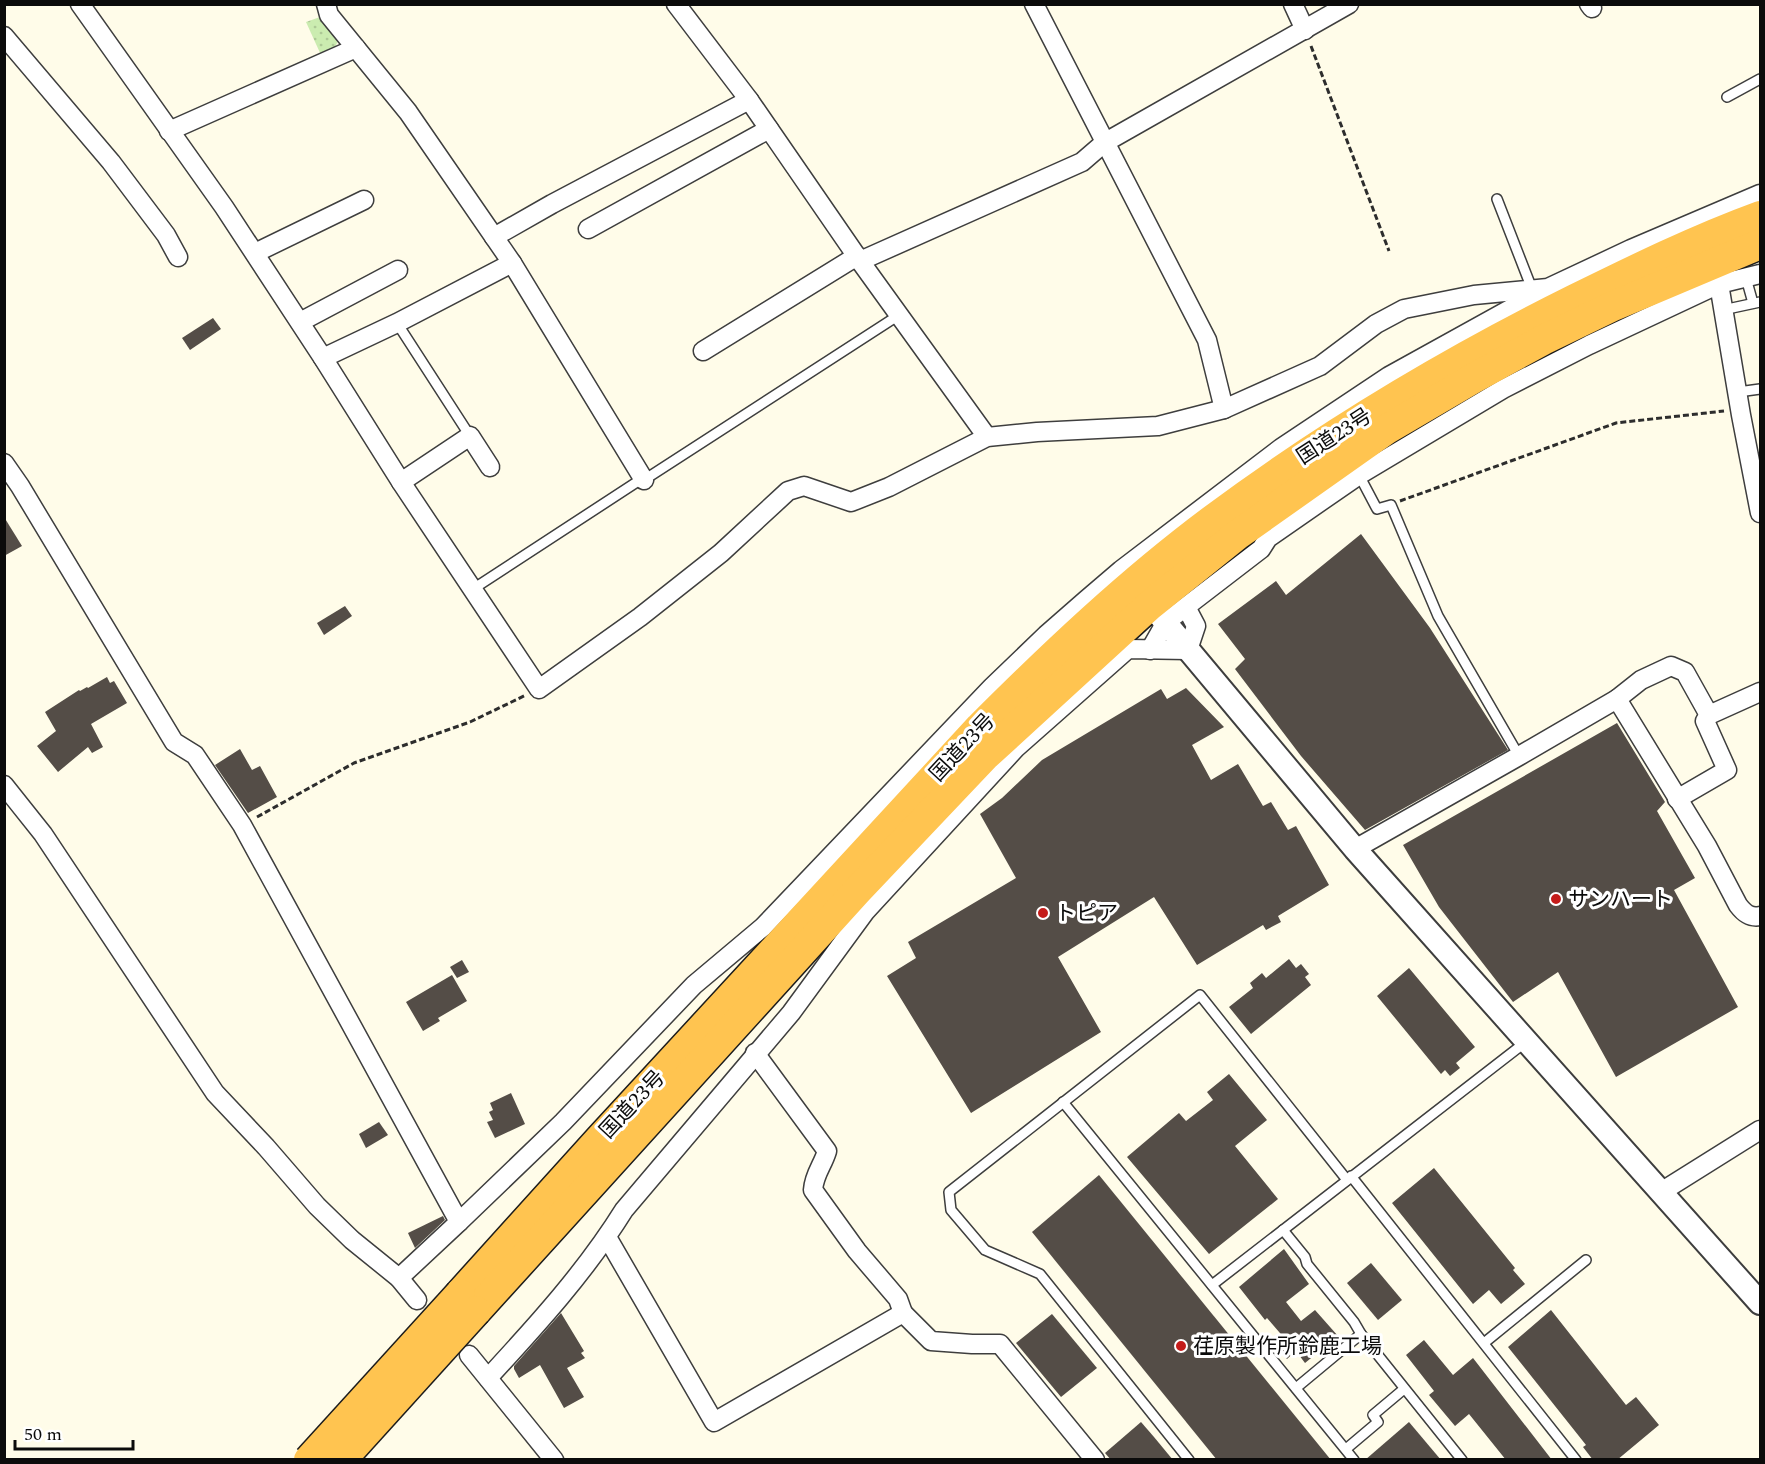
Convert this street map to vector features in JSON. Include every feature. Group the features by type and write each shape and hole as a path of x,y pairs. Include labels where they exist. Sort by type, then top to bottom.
{"highway":[{"name":"国道23号","path":"1150,604 1212,520 1315,448 1421,381 1497,337 1606,283 1761,216"},
{"name":"国道23号","path":"341,1460 600,1139 980,727 1043,664 1150,604 1262,530 1387,429 1474,378 1543,340 1611,307 1761,244"},
{"name":"国道23号","path":"309,1460 468,1302"}],"street":[{"path":"80,4 255,253 401,482 539,689 640,617 721,553 788,491 804,486 851,502 889,487 987,437 1158,426 1224,409 1320,366 1376,324 1404,309 1474,295 1540,289"},
{"path":"326,4 329,15 408,112 512,263 644,479"},
{"path":"676,4 749,100 858,258 987,437"},
{"path":"1034,4 1207,340 1224,409"},
{"path":"1293,4 1305,30"},
{"path":"703,351 858,258 1082,162 1104,143 1349,4"},
{"path":"4,36 111,162 166,235 178,257"},
{"path":"169,131 356,48"},
{"path":"494,237 749,100"},
{"path":"588,229 769,129"},
{"path":"399,1278 562,1122 694,984 763,927 992,687 1046,635 1095,593 1281,448 1389,376 1540,289 1761,194"},
{"path":"255,253 364,200"},
{"path":"323,358 397,323 512,263"},
{"path":"300,322 398,270"},
{"path":"1150,604 1186,607 1261,549 1262,530 1359,475 1503,388 1588,345 1719,284 1753,276"},
{"path":"1719,284 1761,513"},
{"path":"401,482 470,436 490,467"},
{"path":"4,463 174,742 195,755 242,825 459,1222"},
{"path":"1150,604 1150,650"},
{"path":"1150,604 1355,849 1761,1303"},
{"path":"1186,607 1196,626 1188,650"},
{"path":"488,1378 533,1329 607,1237 624,1210 791,1013 865,912 1016,748 1128,650 1188,650"},
{"path":"1355,849 1617,699 1641,680 1671,666 1685,672 1709,716"},
{"path":"1677,799 1727,770 1705,721 1709,716 1761,692"},
{"path":"1617,699 1707,846 1738,905 1744,913 1754,917 1761,916"},
{"path":"4,785 44,834 215,1094 266,1147 317,1206 352,1240 399,1278 417,1300"},
{"path":"755,1053 827,1150 814,1176 813,1190 857,1251 898,1299 903,1313 931,1341 1000,1344 1095,1460"},
{"path":"1661,1192 1761,1130"},
{"path":"607,1237 714,1422 903,1313"},
{"path":"470,1355 554,1460"}],"lane":[{"path":"1727,97 1761,79"},
{"path":"1497,199 1540,289"},
{"path":"1732,308 1757,303 1753,276"},
{"path":"473,589 899,315"},
{"path":"397,323 470,436"},
{"path":"1739,401 1761,389"},
{"path":"1359,475 1377,509 1391,506 1438,616 1519,756"},
{"path":"1189,1460 1040,1274 985,1250 951,1210 949,1192 1200,995 1484,1343 1576,1460"},
{"path":"1212,1285 1527,1041"},
{"path":"1063,1102 1354,1460"},
{"path":"1283,1230 1361,1334 1462,1460"},
{"path":"1484,1343 1586,1260"},
{"path":"1296,1388 1361,1334"},
{"path":"1346,1449 1378,1422 1373,1415 1404,1389"}],"path":[{"path":"1305,30 1389,251"},
{"path":"1391,506 1616,423 1739,401"},
{"path":"242,825 354,763 470,722 539,689"}],"green space":[{"path":"320,17 338,41 335,47 321,55 306,22"}],"building":[{"path":"213,318 221,329 190,350 182,338"},
{"path":"4,517 22,546 4,556"},
{"path":"1361,534 1430,628 1508,750 1365,830 1301,756 1235,669 1245,659 1218,624 1276,581 1286,595"},
{"path":"345,606 352,616 324,635 317,623"},
{"path":"107,677 110,683 114,681 127,703 91,724 103,747 92,753 88,747 58,772 37,746 56,731 45,712 79,690 88,688"},
{"name":"トピア","path":"1186,688 1224,727 1192,745 1211,780 1238,764 1263,806 1271,802 1288,830 1296,826 1329,885 1278,916 1281,922 1266,930 1263,925 1197,965 1154,897 1058,957 1101,1032 971,1113 887,976 916,958 908,942 1016,878 980,814 1002,798 1042,760 1161,689 1167,699"},
{"name":"サンハート","path":"1617,723 1665,802 1657,811 1695,878 1674,890 1738,1007 1616,1077 1558,972 1513,1002 1439,907 1403,845"},
{"path":"240,749 252,770 260,766 277,797 248,813 215,765"},
{"path":"1289,959 1296,968 1301,964 1309,974 1305,977 1311,985 1251,1034 1229,1007 1253,988 1250,983 1262,973 1266,978"},
{"path":"462,960 469,972 457,978 450,967"},
{"path":"1409,968 1475,1047 1456,1063 1460,1068 1450,1076 1445,1070 1441,1074 1377,996"},
{"path":"452,975 467,1001 438,1018 440,1021 423,1031 406,1002"},
{"path":"1229,1074 1267,1120 1235,1146 1278,1199 1209,1254 1127,1157 1179,1113 1186,1121 1213,1100 1207,1092"},
{"path":"511,1093 525,1124 495,1138 487,1122 493,1120 489,1112 493,1110 490,1103"},
{"path":"379,1122 388,1135 366,1148 359,1134"},
{"path":"1434,1168 1515,1268 1513,1270 1525,1284 1501,1304 1489,1290 1473,1304 1392,1203"},
{"name":"荏原製作所鈴鹿工場","path":"1099,1175 1331,1460 1217,1460 1032,1232"},
{"path":"443,1216 445,1220 415,1248 408,1233"},
{"path":"1284,1249 1309,1284 1286,1302 1301,1321 1315,1310 1338,1336 1305,1363 1296,1351 1287,1359 1277,1348 1286,1340 1267,1318 1265,1320 1239,1287"},
{"path":"1371,1263 1402,1300 1378,1320 1347,1283"},
{"path":"1551,1310 1626,1405 1636,1397 1659,1425 1617,1460 1593,1460 1583,1447 1586,1445 1508,1347"},
{"path":"561,1313 584,1351 581,1353 585,1358 567,1368 584,1397 564,1408 540,1365 519,1378 514,1369 514,1366"},
{"path":"1052,1314 1097,1368 1061,1397 1016,1343"},
{"path":"1424,1340 1453,1375 1473,1358 1552,1460 1506,1460 1469,1414 1455,1426 1429,1395 1434,1391 1406,1355"},
{"path":"1141,1422 1173,1460 1111,1460 1105,1453"},
{"path":"1409,1422 1441,1460 1365,1460"}],"place":[{"name":"サンハート","path":"1556,899"},
{"name":"トピア","path":"1043,913"},
{"name":"荏原製作所鈴鹿工場","path":"1181,1346"}]}
